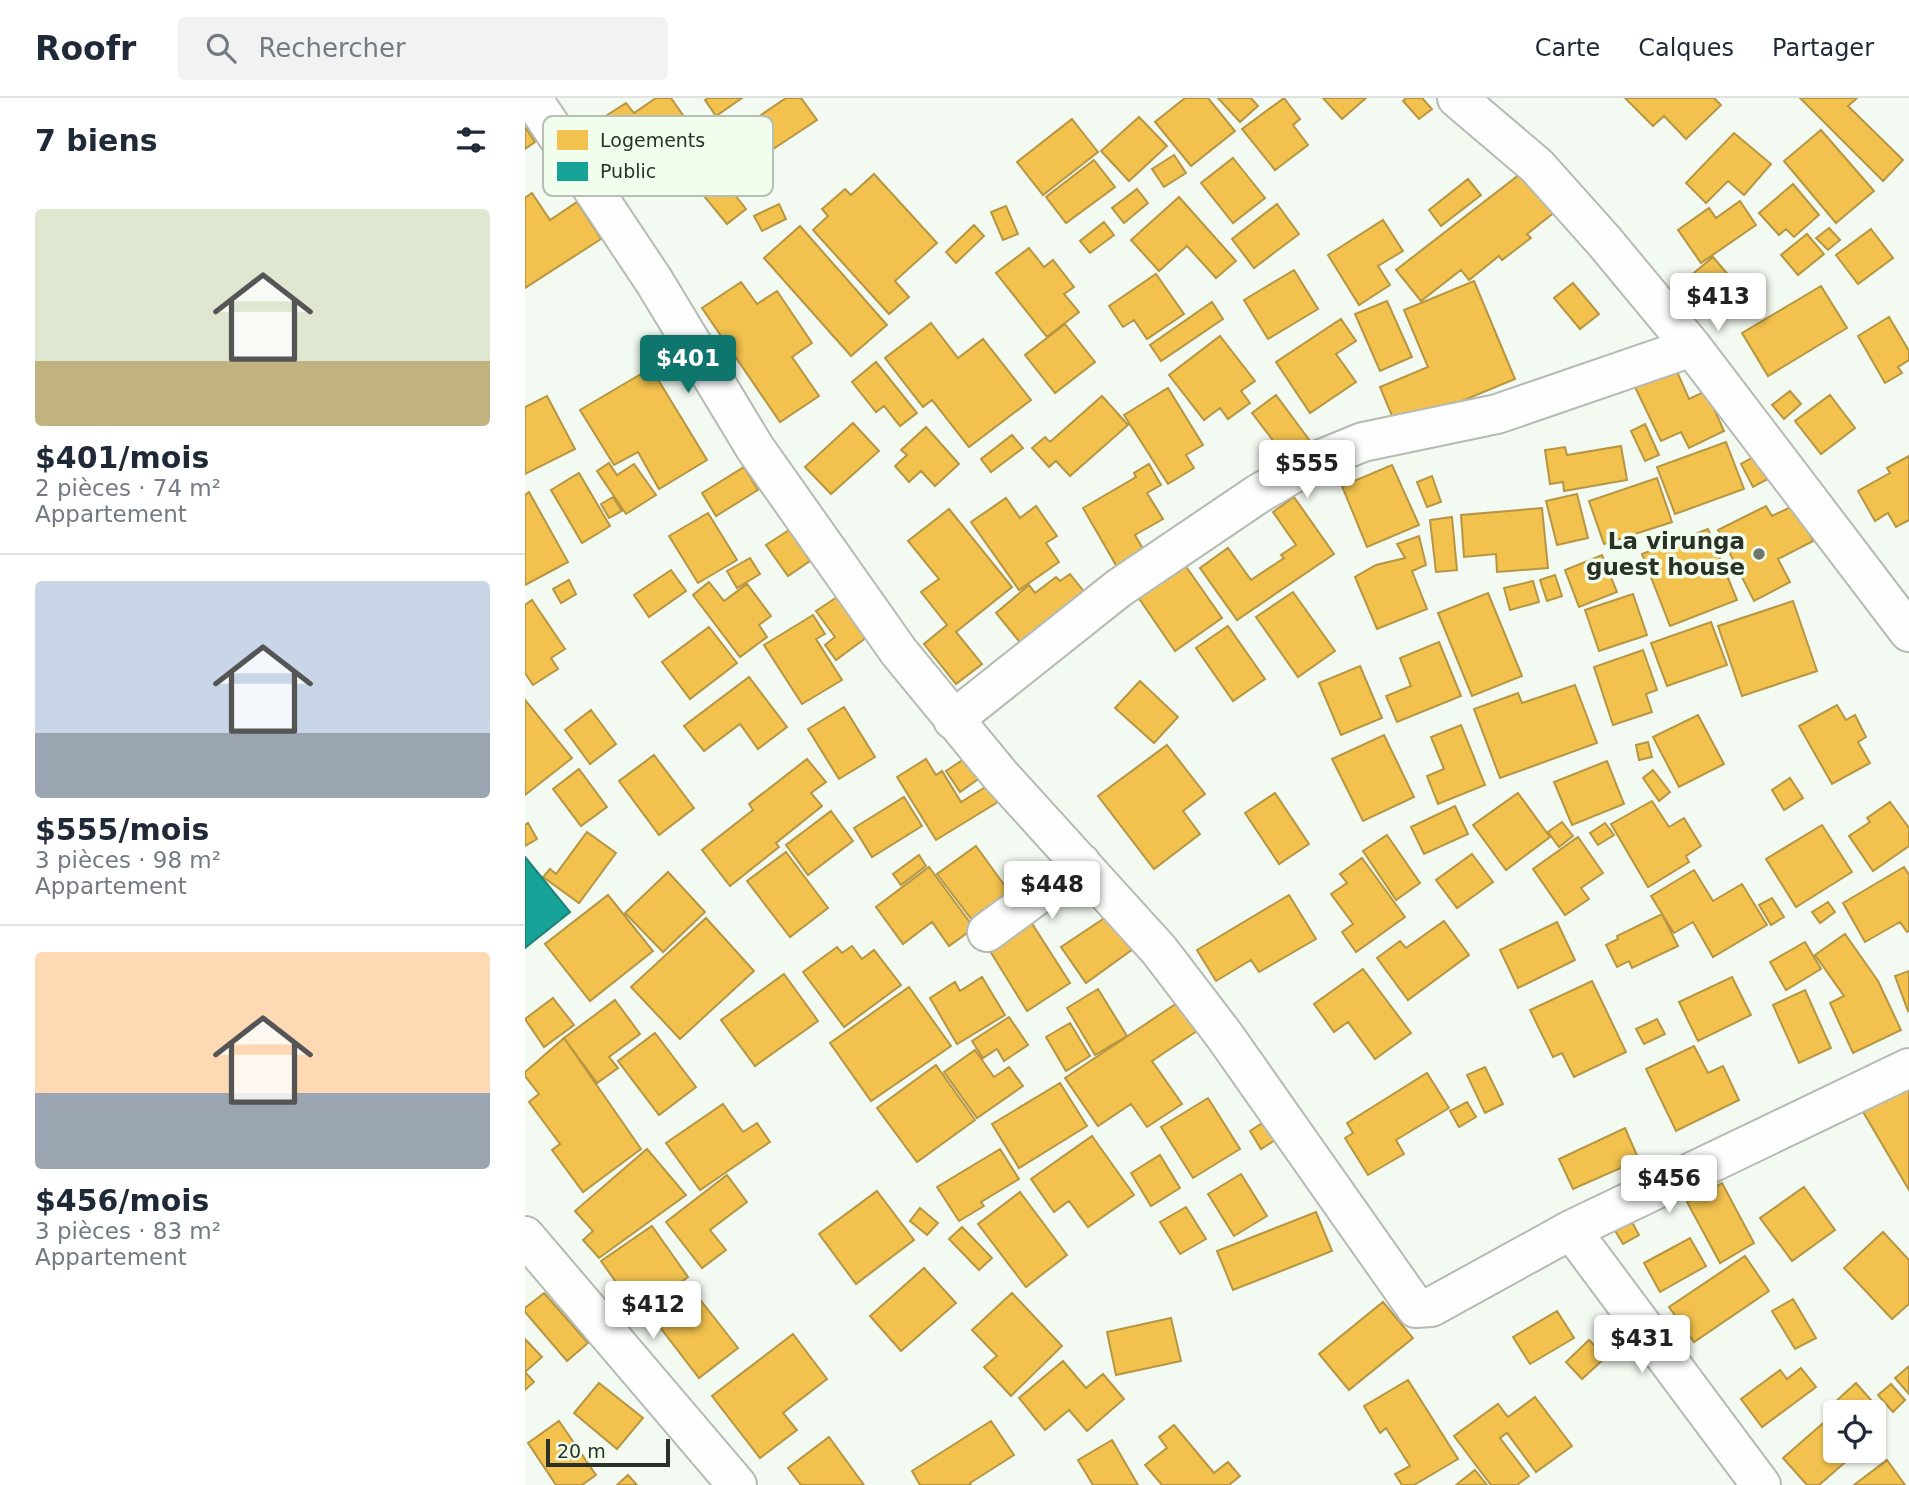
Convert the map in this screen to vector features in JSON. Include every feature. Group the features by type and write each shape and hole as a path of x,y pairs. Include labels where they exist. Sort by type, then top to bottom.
{"street":[{"path":"532,98 544,116"},
{"path":"1457,98 1537,166 1692,348 1909,632"},
{"path":"597,196 654,281 755,448 899,652 953,720 1159,950 1224,1035 1416,1308 1431,1307 1571,1230 1909,1068"},
{"path":"953,720 1119,588 1258,494 1309,464 1363,442 1497,414 1692,348"},
{"path":"987,932 1081,863"},
{"path":"1571,1230 1761,1485"},
{"path":"525,1236 737,1485"}],"building: Logements":[{"path":"656,98 671,98 684,116 606,116 626,103 634,113"},
{"path":"742,98 716,116 705,100"},
{"path":"786,98 801,98 817,120 773,149 773,116 760,116"},
{"path":"1185,98 1208,98 1235,131 1191,166 1155,122"},
{"path":"1218,98 1251,98 1258,106 1240,122"},
{"path":"1284,98 1300,119 1293,125 1308,145 1275,170 1242,129"},
{"path":"1323,98 1366,98 1342,119"},
{"path":"1406,98 1422,98 1432,109 1419,119 1403,101"},
{"path":"1625,98 1714,98 1721,105 1686,139 1664,116 1653,126"},
{"path":"1800,98 1857,98 1848,106 1903,160 1883,181"},
{"path":"1139,117 1167,146 1129,181 1101,151"},
{"path":"1072,119 1098,152 1043,195 1017,162"},
{"path":"525,127 535,142 525,149"},
{"path":"1821,130 1874,191 1836,223 1784,161"},
{"path":"1734,133 1771,164 1744,195 1728,181 1706,203 1686,183"},
{"path":"1174,155 1186,173 1164,187 1152,169"},
{"path":"1233,158 1265,198 1233,223 1201,183"},
{"path":"1094,160 1115,187 1066,223 1046,197"},
{"path":"1524,171 1556,211 1527,234 1531,238 1502,260 1499,256 1469,280 1461,270 1421,301 1396,270"},
{"path":"874,174 937,243 895,281 909,297 889,314 813,230 828,216 822,209 845,189 851,195"},
{"path":"1468,179 1481,195 1441,226 1429,210"},
{"path":"1793,184 1819,215 1794,237 1786,229 1779,235 1759,213"},
{"path":"1137,189 1148,203 1124,223 1112,208"},
{"path":"532,193 550,220 577,202 601,239 525,288 525,198"},
{"path":"704,196 736,196 746,209 727,224"},
{"path":"1179,197 1236,261 1216,278 1187,246 1159,271 1131,240"},
{"path":"1740,201 1756,225 1701,263 1678,230 1709,208 1716,218"},
{"path":"779,204 786,219 762,231 754,216"},
{"path":"1277,204 1299,234 1254,268 1232,239"},
{"path":"1006,206 1018,234 1003,240 991,212"},
{"path":"1383,220 1403,251 1378,266 1390,285 1359,305 1328,255"},
{"path":"1104,222 1114,235 1090,253 1080,241"},
{"path":"974,225 984,236 956,263 946,252"},
{"path":"800,226 887,325 851,356 764,258"},
{"path":"1829,228 1840,240 1828,250 1816,238"},
{"path":"1871,229 1893,258 1858,284 1836,255"},
{"path":"1807,234 1824,254 1798,275 1781,255"},
{"path":"1029,248 1044,267 1053,260 1074,287 1064,294 1079,312 1047,337 996,273"},
{"path":"1713,257 1735,283 1711,303 1689,277"},
{"path":"1294,270 1318,309 1268,339 1244,300"},
{"path":"1156,274 1184,314 1147,339 1134,320 1123,327 1109,306"},
{"path":"1474,281 1515,379 1397,428 1380,387 1428,367 1404,310"},
{"path":"741,282 757,304 777,291 812,343 792,357 819,396 780,422 702,308"},
{"path":"1573,283 1599,314 1580,329 1554,298"},
{"path":"1821,286 1847,328 1768,376 1742,333"},
{"path":"1387,301 1412,357 1380,371 1355,314"},
{"path":"1212,302 1223,319 1161,361 1150,345"},
{"path":"1889,317 1909,351 1909,360 1898,367 1902,373 1885,383 1858,336"},
{"path":"1341,319 1356,341 1336,354 1356,382 1310,413 1276,362"},
{"path":"931,323 958,358 983,339 1031,400 969,447 932,400 923,407 885,358"},
{"path":"1065,324 1095,362 1055,393 1025,355"},
{"path":"1220,336 1255,381 1241,391 1250,403 1228,419 1220,408 1204,420 1169,375"},
{"path":"876,362 917,413 900,426 884,406 876,412 852,382"},
{"path":"1675,367 1689,399 1706,391 1724,431 1689,448 1681,432 1661,441 1634,385"},
{"path":"651,368 707,460 659,489 638,452 614,465 580,410"},
{"path":"1168,388 1203,445 1186,455 1194,468 1168,484 1124,415"},
{"path":"1790,391 1801,404 1784,419 1772,405"},
{"path":"1276,395 1313,445 1273,474 1262,459 1278,447 1252,413"},
{"path":"1830,395 1855,428 1821,454 1795,421"},
{"path":"547,396 575,449 525,474 525,407"},
{"path":"1102,396 1128,425 1070,476 1056,461 1049,467 1032,448 1045,437 1050,442"},
{"path":"853,423 879,451 831,494 805,467"},
{"path":"1645,424 1659,455 1645,461 1631,431"},
{"path":"926,427 959,464 935,486 921,471 909,482 895,466 907,455 901,450"},
{"path":"1012,435 1023,448 991,472 981,459"},
{"path":"1726,442 1744,489 1675,514 1657,467"},
{"path":"1621,446 1627,480 1564,491 1563,482 1550,484 1545,450 1565,447 1567,455"},
{"path":"1762,452 1775,475 1753,487 1741,464"},
{"path":"1909,456 1909,520 1896,527 1888,513 1875,521 1858,491 1890,473 1887,468"},
{"path":"609,463 617,475 634,464 656,495 626,514 597,471"},
{"path":"1149,464 1161,485 1147,493 1163,519 1135,535 1147,556 1120,572 1083,508 1136,477 1134,473"},
{"path":"1392,465 1419,525 1367,547 1342,486"},
{"path":"744,467 758,490 716,516 702,493"},
{"path":"579,473 610,526 582,543 551,490"},
{"path":"1432,476 1441,502 1427,507 1417,482"},
{"path":"1657,478 1672,522 1604,544 1589,501"},
{"path":"529,492 568,562 525,585 525,495"},
{"path":"1577,494 1588,538 1557,545 1546,501"},
{"path":"613,497 622,511 609,518 601,504"},
{"path":"1294,497 1334,554 1237,620 1200,568 1228,548 1251,580 1284,558 1281,555 1296,545 1273,512"},
{"path":"1006,498 1020,518 1036,506 1057,536 1046,543 1059,562 1019,590 971,522"},
{"path":"1795,505 1813,541 1778,559 1790,582 1754,601 1718,530 1766,506 1772,516"},
{"path":"1542,508 1548,568 1497,572 1496,554 1464,557 1461,515"},
{"path":"949,509 1012,587 956,632 982,664 956,684 924,644 947,625 921,592 939,579 908,541"},
{"path":"708,513 737,560 698,583 669,536"},
{"path":"1452,517 1457,570 1436,572 1430,520"},
{"path":"1708,529 1737,600 1670,626 1642,554"},
{"path":"789,530 810,561 788,576 766,545"},
{"path":"1419,536 1426,565 1412,571 1427,609 1377,629 1355,577 1376,565 1405,558 1397,544"},
{"path":"1602,555 1617,592 1579,607 1565,570"},
{"path":"750,558 760,574 737,588 727,571"},
{"path":"1185,565 1222,618 1175,651 1138,597"},
{"path":"671,570 686,591 649,617 634,595"},
{"path":"1070,574 1086,594 1023,646 996,613 1029,585 1035,593 1056,577 1060,581"},
{"path":"1555,575 1562,596 1547,601 1540,580"},
{"path":"569,580 576,594 561,603 553,589"},
{"path":"1533,581 1539,602 1510,610 1504,588"},
{"path":"709,582 724,601 747,584 771,616 759,625 767,637 740,657 693,595"},
{"path":"1293,592 1335,651 1298,677 1256,617"},
{"path":"1488,593 1522,676 1472,696 1438,613"},
{"path":"1633,594 1647,635 1599,651 1585,610"},
{"path":"837,597 867,637 836,660 825,645 835,637 816,611"},
{"path":"532,600 565,649 551,658 558,669 533,685 525,673 525,605"},
{"path":"1793,601 1817,671 1742,696 1718,626"},
{"path":"813,615 825,634 816,639 842,680 802,704 764,645"},
{"path":"1711,622 1727,665 1667,686 1651,643"},
{"path":"1228,626 1265,679 1233,701 1196,648"},
{"path":"709,627 737,663 690,699 662,662"},
{"path":"1439,642 1461,696 1397,722 1386,696 1411,686 1400,658"},
{"path":"1643,650 1657,690 1646,694 1652,712 1613,725 1594,667"},
{"path":"1360,666 1382,718 1341,735 1319,683"},
{"path":"749,677 787,727 758,749 740,724 704,751 684,726"},
{"path":"1140,681 1178,717 1154,743 1115,708"},
{"path":"1575,685 1597,743 1500,778 1474,709 1518,693 1522,703"},
{"path":"525,700 572,758 525,795"},
{"path":"1837,705 1846,720 1855,715 1866,737 1858,742 1870,763 1832,784 1799,726"},
{"path":"844,707 875,757 839,779 808,729"},
{"path":"591,710 616,744 590,764 565,730"},
{"path":"1698,715 1724,764 1679,787 1653,737"},
{"path":"1461,725 1485,785 1438,804 1427,776 1444,769 1431,737"},
{"path":"1384,735 1414,797 1363,821 1332,759"},
{"path":"1648,742 1652,757 1639,760 1636,745"},
{"path":"1167,745 1205,794 1183,811 1200,834 1154,869 1098,796"},
{"path":"654,755 694,808 659,835 619,781"},
{"path":"970,755 984,775 960,792 946,771"},
{"path":"807,759 826,782 811,793 822,806 776,843 779,847 730,886 702,850 753,810 749,804"},
{"path":"926,759 936,775 942,771 961,802 987,786 998,802 936,840 897,777"},
{"path":"1607,761 1624,804 1572,825 1554,782"},
{"path":"579,769 607,807 581,826 553,789"},
{"path":"1653,770 1670,792 1659,801 1643,778"},
{"path":"1790,778 1803,798 1784,810 1772,790"},
{"path":"1275,793 1309,844 1279,864 1245,813"},
{"path":"1518,793 1550,837 1506,870 1473,825"},
{"path":"904,797 922,826 872,857 854,828"},
{"path":"1652,801 1669,827 1684,818 1701,846 1686,856 1689,862 1648,887 1611,824"},
{"path":"1890,802 1909,828 1909,846 1873,871 1849,836 1870,822 1867,818"},
{"path":"1455,806 1468,834 1424,854 1411,827"},
{"path":"831,811 853,841 808,875 786,845"},
{"path":"1562,822 1573,836 1559,847 1548,832"},
{"path":"528,823 537,839 525,846 525,825"},
{"path":"1605,823 1614,835 1598,845 1590,833"},
{"path":"1822,825 1852,872 1796,907 1766,859"},
{"path":"587,832 616,853 579,903 543,877 550,869 556,874"},
{"path":"1387,835 1420,883 1396,900 1363,851"},
{"path":"1578,837 1603,873 1581,888 1589,899 1565,915 1533,869"},
{"path":"976,846 1010,893 972,920 937,874"},
{"path":"786,852 828,908 790,937 747,881"},
{"path":"1472,854 1493,882 1457,908 1436,880"},
{"path":"919,855 926,866 901,885 893,874"},
{"path":"1362,858 1405,917 1356,952 1342,932 1353,924 1331,894 1347,883 1340,874"},
{"path":"929,867 974,928 949,946 932,922 903,944 876,907"},
{"path":"1904,867 1909,875 1909,931 1907,932 1900,922 1865,942 1843,903"},
{"path":"1694,870 1713,901 1742,884 1767,925 1713,957 1693,922 1674,933 1651,896"},
{"path":"668,872 705,912 663,952 625,913"},
{"path":"608,895 653,951 590,1001 545,944"},
{"path":"1289,895 1316,939 1259,972 1251,960 1216,981 1197,950"},
{"path":"1772,898 1784,917 1771,925 1759,905"},
{"path":"1828,902 1835,912 1820,923 1812,912"},
{"path":"1024,911 1070,983 1027,1011 982,938"},
{"path":"1662,914 1678,946 1632,968 1629,961 1617,967 1606,945 1618,939 1617,936"},
{"path":"1109,915 1133,949 1086,983 1061,947"},
{"path":"706,918 754,971 680,1039 631,987"},
{"path":"1444,921 1469,955 1408,1000 1377,958 1400,941 1406,948"},
{"path":"1557,922 1575,960 1518,988 1500,950"},
{"path":"1845,934 1878,981 1901,1030 1853,1053 1830,1003 1844,996 1815,955"},
{"path":"1805,942 1821,969 1786,990 1770,962"},
{"path":"852,946 862,959 874,950 901,985 844,1027 803,972 837,947 842,953"},
{"path":"1363,969 1411,1033 1375,1059 1348,1022 1334,1032 1314,1004"},
{"path":"1909,971 1909,1010 1908,1011 1895,976"},
{"path":"784,974 818,1021 755,1066 721,1020"},
{"path":"982,977 1005,1015 957,1044 930,998 955,982 960,991"},
{"path":"1732,977 1751,1015 1698,1041 1679,1002"},
{"path":"1592,981 1626,1052 1574,1077 1562,1053 1553,1057 1530,1010"},
{"path":"909,987 951,1046 871,1101 830,1043"},
{"path":"1098,989 1127,1036 1095,1055 1067,1008"},
{"path":"1805,990 1831,1048 1799,1063 1773,1005"},
{"path":"553,998 574,1025 544,1047 525,1019"},
{"path":"1183,999 1203,1027 1152,1061 1182,1104 1147,1127 1131,1104 1098,1126 1065,1078"},
{"path":"615,1000 640,1034 609,1057 618,1068 597,1083 564,1038"},
{"path":"1009,1017 1028,1045 1004,1061 997,1049 983,1058 972,1041"},
{"path":"1657,1019 1665,1034 1644,1044 1636,1029"},
{"path":"1070,1023 1090,1056 1066,1071 1046,1037"},
{"path":"655,1033 696,1087 659,1115 618,1061"},
{"path":"564,1038 641,1149 583,1192 552,1150 560,1144 529,1102 539,1094 525,1076 525,1072"},
{"path":"1694,1046 1708,1073 1723,1066 1739,1100 1676,1131 1646,1069"},
{"path":"975,1050 994,1077 1009,1067 1023,1086 977,1118 944,1072"},
{"path":"936,1065 975,1120 917,1162 877,1108"},
{"path":"1485,1067 1503,1104 1485,1113 1467,1075"},
{"path":"1427,1073 1449,1108 1396,1140 1404,1154 1368,1175 1345,1138 1353,1133 1347,1123"},
{"path":"1060,1083 1087,1126 1019,1168 992,1124"},
{"path":"1909,1083 1909,1190 1862,1110"},
{"path":"1208,1098 1240,1149 1193,1178 1161,1127"},
{"path":"1467,1102 1476,1117 1459,1127 1450,1111"},
{"path":"723,1104 743,1132 757,1123 770,1142 700,1190 666,1143"},
{"path":"1267,1120 1277,1139 1261,1149 1250,1131"},
{"path":"1625,1128 1639,1160 1573,1189 1559,1159"},
{"path":"1092,1136 1134,1195 1088,1227 1069,1201 1054,1212 1031,1179"},
{"path":"647,1149 686,1195 599,1258 583,1240 593,1231 575,1211"},
{"path":"1000,1149 1019,1179 981,1202 984,1206 959,1221 937,1187"},
{"path":"1160,1155 1180,1188 1151,1206 1131,1173"},
{"path":"1241,1174 1267,1216 1234,1236 1208,1194"},
{"path":"727,1175 747,1202 710,1230 726,1250 702,1268 666,1222"},
{"path":"1722,1183 1754,1243 1720,1263 1687,1202"},
{"path":"1804,1187 1835,1230 1792,1261 1760,1218"},
{"path":"877,1191 914,1240 856,1284 819,1234"},
{"path":"1020,1192 1067,1255 1026,1287 978,1224"},
{"path":"1186,1207 1206,1239 1180,1254 1160,1222"},
{"path":"920,1208 938,1223 927,1235 910,1221"},
{"path":"1316,1212 1332,1251 1233,1290 1217,1251"},
{"path":"1631,1220 1639,1235 1623,1244 1614,1229"},
{"path":"652,1226 688,1277 638,1313 601,1261"},
{"path":"962,1227 992,1258 979,1270 949,1239"},
{"path":"1883,1232 1909,1260 1909,1304 1892,1319 1844,1268"},
{"path":"1690,1238 1706,1266 1660,1292 1644,1263"},
{"path":"1745,1256 1769,1291 1694,1342 1669,1307"},
{"path":"924,1268 956,1303 901,1351 870,1316"},
{"path":"544,1293 588,1343 567,1361 525,1312 525,1308"},
{"path":"1012,1293 1062,1346 1011,1396 984,1367 997,1356 972,1330"},
{"path":"698,1297 738,1348 699,1378 659,1326"},
{"path":"1793,1299 1816,1338 1795,1349 1772,1311"},
{"path":"1383,1302 1413,1338 1349,1390 1319,1354"},
{"path":"1557,1311 1574,1338 1530,1364 1513,1337"},
{"path":"1171,1318 1181,1361 1116,1375 1107,1332"},
{"path":"793,1334 827,1379 783,1413 797,1430 760,1458 712,1396"},
{"path":"525,1339 542,1357 525,1372"},
{"path":"1589,1340 1606,1357 1582,1379 1566,1362"},
{"path":"1063,1361 1086,1388 1103,1374 1124,1399 1087,1431 1069,1410 1045,1430 1019,1398"},
{"path":"1909,1366 1909,1394 1895,1378"},
{"path":"1801,1368 1816,1387 1762,1427 1741,1399 1780,1370 1787,1379"},
{"path":"525,1372 534,1382 525,1390"},
{"path":"1408,1380 1458,1459 1414,1485 1402,1485 1395,1474 1410,1466 1386,1428 1380,1433 1364,1406"},
{"path":"599,1383 643,1418 617,1449 574,1413"},
{"path":"1856,1383 1871,1400 1837,1400"},
{"path":"1891,1384 1905,1400 1893,1412 1886,1400 1878,1395"},
{"path":"1535,1397 1572,1446 1536,1472 1507,1433 1500,1438 1529,1476 1517,1485 1491,1485 1454,1436 1498,1404 1508,1417"},
{"path":"559,1421 596,1475 582,1485 556,1485 528,1443"},
{"path":"991,1421 1014,1455 970,1483 971,1485 920,1485 912,1471"},
{"path":"1823,1423 1823,1463 1844,1463 1819,1485 1807,1485 1783,1458"},
{"path":"1174,1425 1214,1473 1228,1462 1240,1476 1229,1485 1162,1485 1145,1465 1167,1448 1159,1437"},
{"path":"829,1437 864,1485 801,1485 788,1468"},
{"path":"1112,1440 1138,1485 1093,1485 1078,1460"},
{"path":"1886,1461 1905,1485 1854,1485 1886,1463"},
{"path":"1475,1470 1487,1485 1456,1485"},
{"path":"628,1475 637,1485 617,1485"}],"building: Public":[{"path":"525,857 570,912 525,948"}],"place":[{"name":"La virunga guest house","path":"1759,554"}]}
